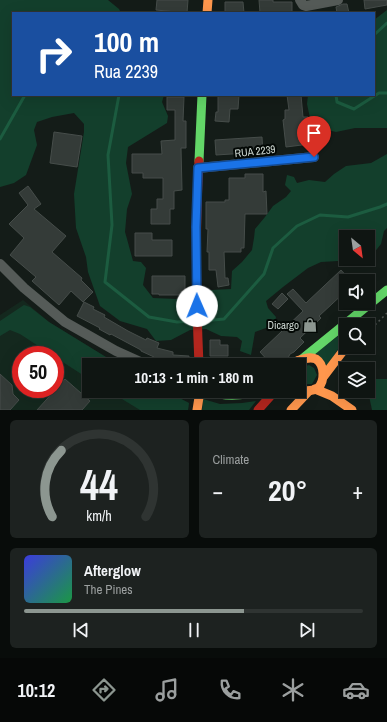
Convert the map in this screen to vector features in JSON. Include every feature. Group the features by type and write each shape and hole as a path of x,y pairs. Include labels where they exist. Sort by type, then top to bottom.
{"main road":[{"path":"207,12 208,0"},
{"path":"199,358 196,227 202,96"},
{"path":"303,358 387,290"},
{"path":"368,316 387,294"},
{"path":"291,410 307,390 323,379 341,354"},
{"path":"306,358 315,359 322,366 323,379 332,396"},
{"path":"307,390 332,396 352,410"},
{"path":"197,410 199,398"},
{"path":"258,410 269,398"}],"street":[{"path":"300,0 303,5 306,6 338,0"},
{"name":"RUA 2239","path":"198,168 314,157"},
{"path":"0,264 29,292 65,322 116,351 132,358"}],"path":[{"path":"375,325 387,313"}],"shaded area":[{"path":"23,300 49,322 108,358 82,358 82,398 179,398 189,403 188,410 0,410 0,315"}],"green space":[{"path":"0,0 108,0 120,12 12,12 12,96 164,96 162,102 168,116 167,123 128,147 126,163 132,194 127,209 125,232 133,261 141,262 146,268 143,285 153,298 177,299 211,290 231,289 232,271 252,250 255,229 273,206 286,197 291,191 285,185 287,175 294,177 297,183 309,180 325,182 346,166 371,163 387,154 387,228 384,231 381,244 375,252 375,230 339,230 339,261 321,262 308,268 266,301 268,308 276,317 274,325 255,332 251,355 240,351 242,341 237,337 221,336 206,329 190,330 171,340 156,341 147,329 120,321 100,306 88,272 86,257 76,228 74,194 84,124 74,113 52,117 37,122 34,130 37,145 26,175 14,183 0,187"},
{"path":"387,10 387,128 355,128 336,132 319,128 310,118 307,104 308,96 375,96 375,19"},
{"path":"24,305 30,307 49,322 108,358 82,358 82,374 64,363 64,346 38,346 20,334 10,330 0,336 0,321"},
{"path":"339,335 339,348 327,366 316,353"},
{"path":"309,365 314,368 317,375 312,384 306,384 306,366"},
{"path":"375,379 387,379 387,410 372,410 369,398 375,398"},
{"path":"120,398 179,398 189,403 188,410 140,410"},
{"path":"203,399 220,404 256,401 249,410 202,410"}],"building":[{"path":"157,0 188,0 187,12 156,10"},
{"path":"259,0 292,2 292,12 260,12"},
{"path":"364,0 387,0 387,5 365,9"},
{"path":"225,2 243,2 244,12 225,12"},
{"path":"347,4 349,12 337,12 336,7"},
{"path":"218,96 239,96 238,109 230,109 229,122 215,121 216,112 218,112"},
{"path":"287,96 301,96 303,117 308,117 310,144 286,147 283,120 285,119 285,110 289,110"},
{"path":"167,97 184,97 183,121 186,121 186,148 181,148 182,190 174,191 174,209 170,209 170,224 151,224 151,209 157,209 157,199 163,199 163,178 143,178 143,173 132,173 132,154 162,154 161,141 175,140 175,110 167,110"},
{"path":"54,132 82,136 77,167 50,163"},
{"path":"262,137 263,154 247,155 247,153 216,155 215,140"},
{"path":"245,174 263,174 263,192 266,191 267,214 245,214 244,248 241,248 241,252 224,252 225,278 228,278 229,285 218,287 216,270 209,270 209,252 207,252 208,229 206,229 206,202 225,202 225,200 229,200 229,178 245,178"},
{"path":"28,186 41,204 34,209 66,236 52,252 82,278 81,280 93,292 83,302 71,291 59,305 32,281 36,277 10,255 24,238 9,224 28,205 19,193"},
{"path":"135,233 152,233 152,240 172,240 172,256 135,256"},
{"path":"341,270 345,274 339,274 339,297 319,316 321,318 300,338 304,342 290,354 288,358 266,358 260,352 303,311 287,294 293,289 306,303"},
{"path":"152,276 185,276 185,295 152,294"},
{"path":"282,293 288,299 278,309 272,304"},
{"path":"84,302 94,307 93,309 105,315 104,317 128,331 146,340 147,338 159,343 157,348 173,352 173,355 189,356 189,358 154,358 77,316"},
{"path":"210,340 220,340 220,345 228,345 228,356 210,356"},
{"path":"0,374 12,385 12,398 17,398 19,400 10,410 0,410"},
{"path":"65,379 82,394 82,398 87,398 90,401 82,410 37,410 48,398 64,398"}],"waterway":[{"path":"375,34 387,23"},
{"path":"375,96 379,93 387,93"},
{"path":"0,139 24,96"},
{"path":"119,96 108,155 112,225 105,282 149,317 177,322 192,321"},
{"path":"336,96 337,102 354,109 374,96"},
{"path":"202,321 224,319 264,274 273,248 297,226 320,215 348,217 387,204"}],"traffic: fast":[{"path":"199,161 202,96"},
{"path":"303,358 387,290"}],"traffic: slow":[{"path":"207,12 208,0"},
{"path":"324,376 341,354"},
{"path":"306,359 316,359 321,365 323,373 322,381 318,388 311,391 306,391"},
{"path":"315,389 332,396 352,410"},
{"path":"291,410 308,392"},
{"path":"197,410 199,398"}],"traffic: jam":[{"path":"199,161 196,263 199,358"},
{"path":"258,410 269,398"}],"place":[{"name":"Dicargo","path":"310,325"}],"route":[{"path":"197,306 196,227 198,168 314,157"}]}
